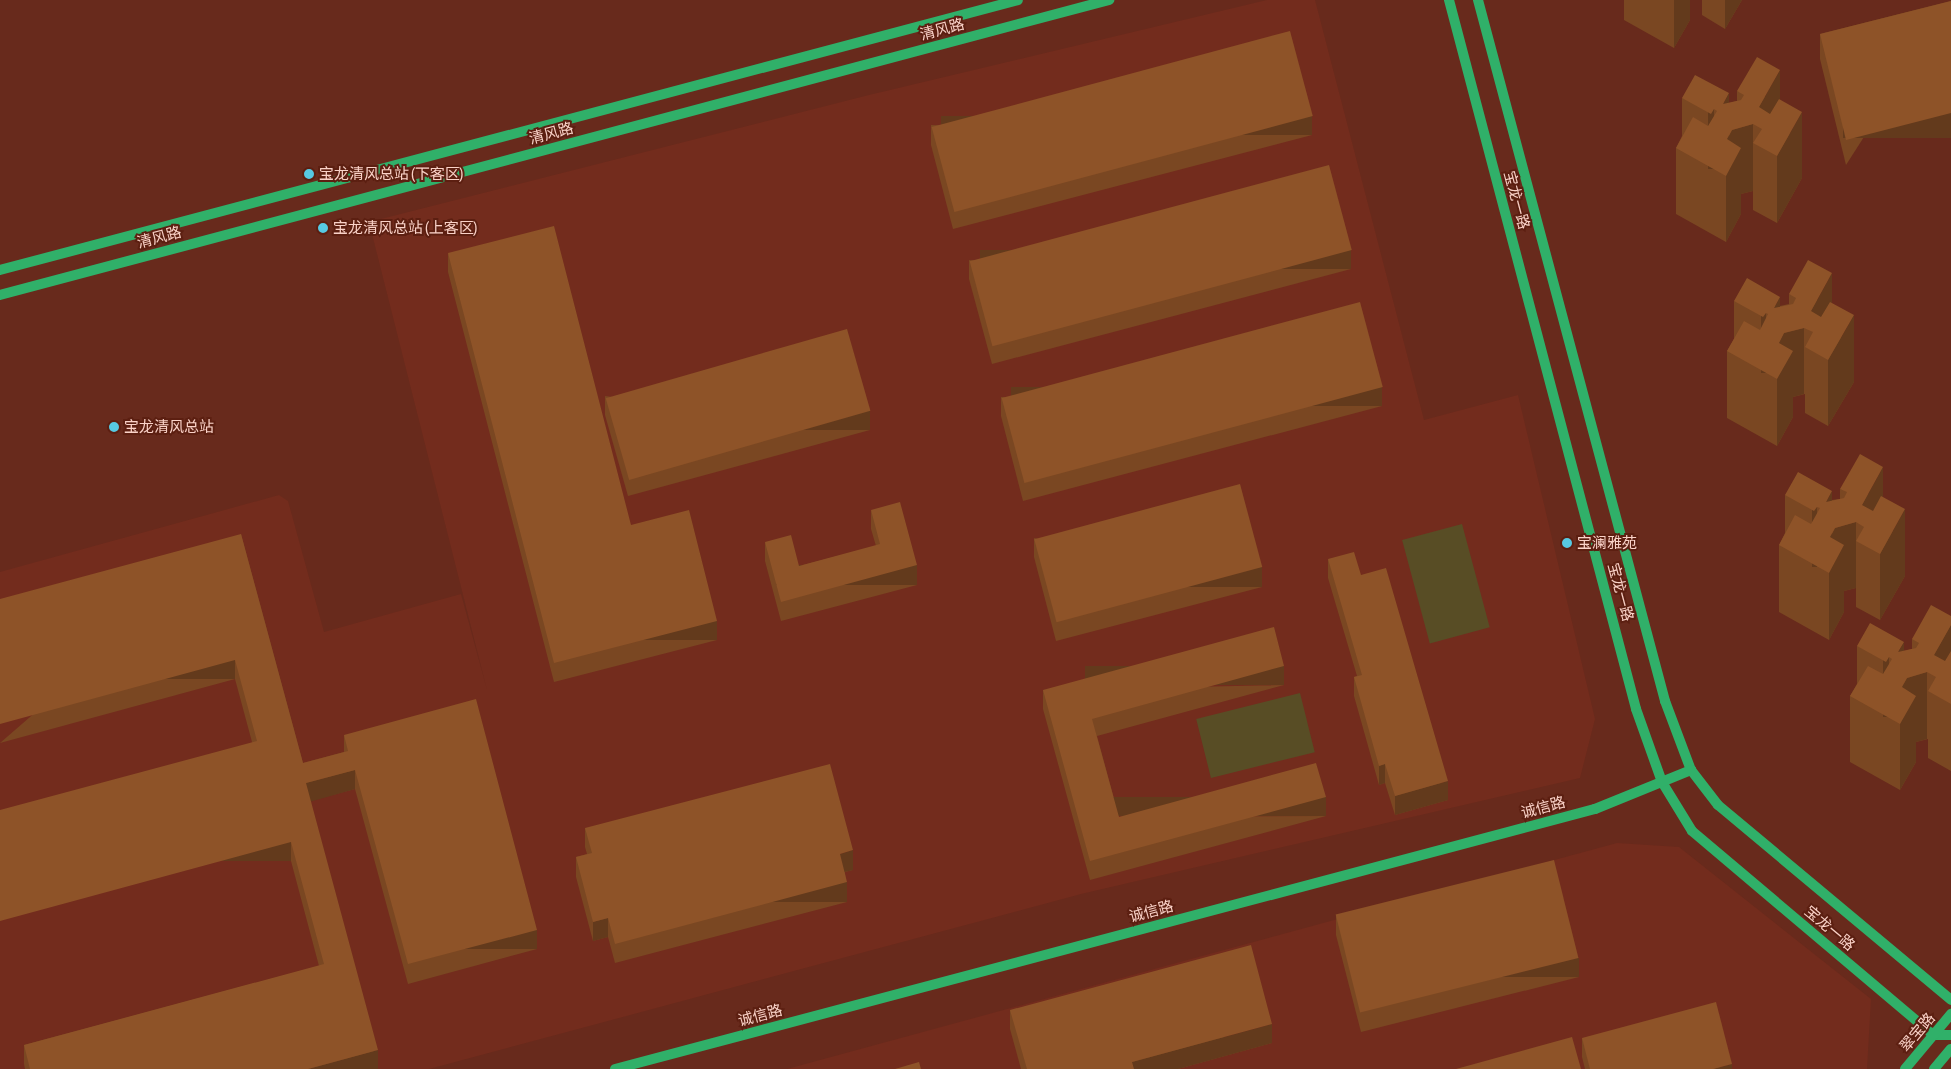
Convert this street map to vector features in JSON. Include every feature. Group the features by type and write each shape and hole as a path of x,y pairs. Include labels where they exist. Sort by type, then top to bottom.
{"street":[{"name":"清风路","path":"0,270 1018,0"},
{"name":"清风路","path":"0,295 1109,0"},
{"name":"宝龙一路","path":"1449,0 1634,699 1662,782 1692,831 1933,1035"},
{"name":"宝龙一路","path":"1478,0 1665,701 1691,770 1718,805 1951,1000"},
{"name":"诚信路","path":"615,1069 1595,809 1691,770"},
{"name":"翠宝路","path":"1905,1069 1951,1014"},
{"path":"1933,1035 1951,1035"},
{"path":"1934,1069 1951,1049"}],"shaded area":[{"path":"1267,0 1315,0 1424,420 1518,395 1595,719 1580,778 1081,894 429,1069 0,1069 0,572 279,495 288,501 324,632 461,594 487,690 369,222 869,95"},
{"path":"1462,524 1490,627 1430,643 1402,540"},
{"path":"1300,693 1315,752 1211,778 1196,719"},
{"path":"1617,843 1679,847 1871,999 1867,1069 787,1069"}],"building":[{"path":"1951,1 1951,113 1846,140 1820,34"},
{"path":"1290,31 1313,116 954,212 932,127"},
{"path":"1757,57 1780,70 1759,107 1770,114 1779,99 1802,112 1777,156 1753,143 1762,129 1753,124 1732,130 1727,139 1741,148 1726,176 1676,148 1693,117 1708,126 1717,111 1714,109 1711,114 1682,98 1695,75 1729,93 1723,104 1741,100 1744,95 1737,91"},
{"path":"1329,165 1352,250 992,346 970,261"},
{"path":"554,226 631,525 689,510 717,621 554,663 448,253"},
{"path":"1808,260 1832,273 1811,311 1821,317 1830,302 1854,315 1828,360 1805,347 1813,332 1804,328 1784,333 1779,343 1793,351 1777,379 1727,351 1744,321 1760,330 1768,314 1766,313 1763,317 1734,301 1747,278 1780,297 1774,308 1793,304 1796,298 1789,294"},
{"path":"1360,302 1383,387 1024,483 1002,398"},
{"path":"847,329 870,411 629,480 606,398"},
{"path":"1860,454 1883,467 1862,505 1873,511 1881,496 1905,509 1880,554 1856,541 1864,527 1856,522 1835,528 1830,537 1844,545 1829,573 1779,545 1795,515 1811,524 1820,508 1817,507 1814,511 1785,495 1798,472 1832,491 1826,502 1844,498 1847,492 1840,489"},
{"path":"1240,484 1262,567 1057,622 1034,539"},
{"path":"900,502 917,565 781,602 765,542 791,535 799,566 880,544 871,510"},
{"path":"241,534 303,763 348,751 344,735 476,699 537,930 408,964 355,770 306,783 378,1050 308,1069 30,1069 24,1045 324,964 291,842 0,921 0,810 257,741 235,660 0,724 0,599"},
{"path":"1354,552 1361,575 1386,568 1448,781 1395,796 1385,764 1379,766 1354,677 1362,675 1328,559"},
{"path":"1931,605 1951,616 1951,625 1934,655 1945,661 1951,651 1951,704 1928,691 1936,677 1927,672 1907,678 1902,687 1916,696 1900,724 1850,696 1868,666 1883,674 1892,659 1889,657 1886,662 1857,646 1870,623 1904,642 1898,652 1916,648 1919,643 1912,639"},
{"path":"1274,627 1284,666 1092,719 1119,817 1316,763 1326,797 1090,861 1043,690"},
{"path":"830,764 853,850 840,854 847,882 615,944 608,918 593,922 576,857 592,853 585,828"},
{"path":"1554,860 1578,958 1360,1012 1336,914"},
{"path":"1251,945 1272,1024 1132,1062 1134,1069 1027,1069 1010,1010"},
{"path":"1716,1002 1732,1064 1713,1069 1590,1069 1582,1038"},
{"path":"1572,1037 1581,1069 1456,1069"},
{"path":"919,1062 921,1069 895,1069"}],"place":[{"name":"宝龙清风总站 (下客区)","path":"309,174"},
{"name":"宝龙清风总站 (上客区)","path":"323,228"},
{"name":"宝龙清风总站","path":"114,427"},
{"name":"宝澜雅苑","path":"1567,543"}]}
